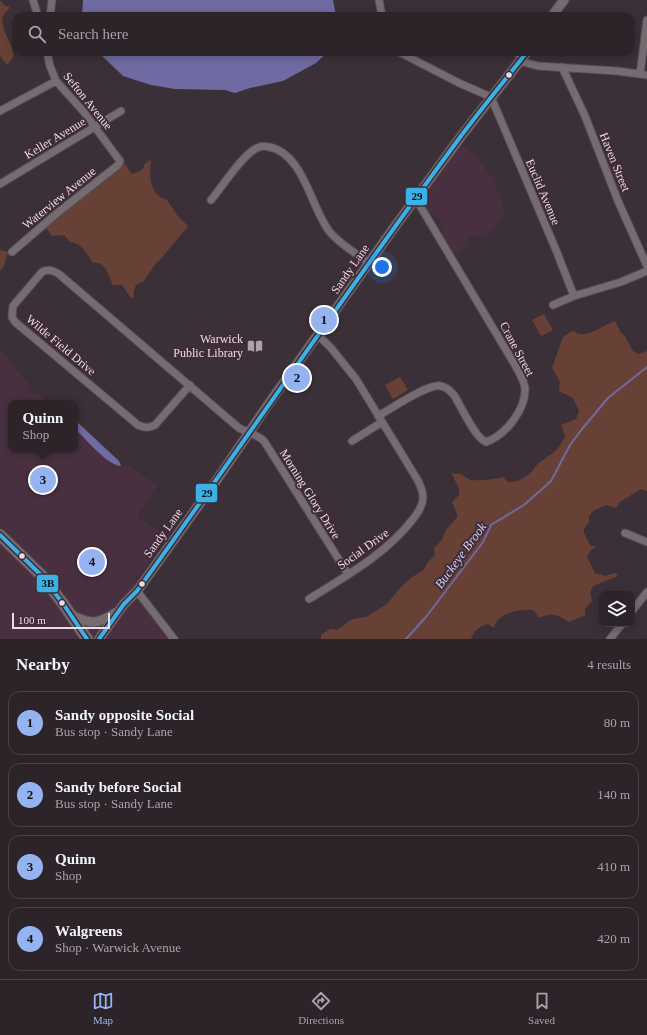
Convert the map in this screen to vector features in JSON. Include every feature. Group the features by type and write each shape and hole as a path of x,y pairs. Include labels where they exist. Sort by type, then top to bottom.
{"main road":[{"path":"554,12 561,1"},
{"name":"Sandy Lane","path":"99,639 120,610 137,591 369,263 520,56"},
{"path":"0,535 42,576 88,639"},
{"path":"71,615 93,623 104,620 120,610"}],"street":[{"path":"34,0 37,12"},
{"path":"50,12 52,0"},
{"path":"379,0 381,12"},
{"path":"523,56 538,66 643,75 647,20"},
{"name":"Sefton Avenue","path":"48,56 56,81 95,126 120,161"},
{"path":"407,56 491,97"},
{"name":"Haven Street","path":"562,68 585,116 618,201 647,266"},
{"path":"0,111 56,81"},
{"name":"Euclid Avenue","path":"491,97 574,296"},
{"name":"Keller Avenue","path":"0,184 121,111"},
{"path":"211,200 247,156 256,148 266,146 275,148 288,158 302,175 311,192 321,220 330,232 369,263"},
{"name":"Waterview Avenue","path":"12,252 56,214 118,165 120,161"},
{"name":"Crane Street","path":"380,419 424,390 440,385 454,395 476,434 482,441 486,442 506,428 521,408 524,398 525,387 515,365 416,199"},
{"name":"Wilde Field Drive","path":"190,385 155,425 149,428 144,428 138,425 15,322 12,317 13,306 40,274 48,270 54,270 190,385 239,428 248,433"},
{"path":"553,305 574,296 621,282 647,271"},
{"name":"Social Drive","path":"309,599 377,555 397,538 422,505 423,498 422,487 356,379 331,348 318,335"},
{"path":"352,442 380,419"},
{"name":"Morning Glory Drive","path":"248,433 261,438 264,441 348,574"},
{"path":"625,533 647,542"},
{"path":"137,591 174,639"},
{"path":"635,607 647,592"},
{"path":"615,637 620,627"}],"shaded area":[{"path":"0,0 5,6 10,7 2,17 4,31 11,45 12,56 14,56 7,65 0,56"},
{"path":"83,0 333,0 335,12 82,12"},
{"path":"102,56 324,56 316,63 283,81 250,88 235,93 225,90 175,89 151,85 123,76"},
{"path":"458,142 476,156 493,179 505,212 487,237 469,236 465,248 450,257 440,221 416,199"},
{"path":"150,160 150,173 154,190 162,198 167,200 177,215 188,226 156,263 143,282 136,285 134,290 134,298 131,298 122,285 113,285 104,266 93,263 78,244 70,242 64,235 52,236 44,225 120,163 125,164 132,174 142,170 145,164"},
{"path":"0,250 8,252 4,266 0,271"},
{"path":"544,314 553,330 541,336 532,320"},
{"path":"615,321 633,351 639,354 647,351 647,491 641,489 620,502 616,508 606,505 593,511 589,516 589,522 584,529 584,533 590,545 596,547 590,551 587,557 595,573 605,576 615,573 618,576 593,586 590,592 592,601 585,609 585,616 569,622 555,615 548,615 539,618 533,610 515,611 504,615 499,619 494,628 488,624 482,626 475,631 471,639 321,639 321,635 330,629 337,630 352,619 366,617 387,604 400,588 412,577 424,570 427,563 435,555 434,548 442,540 446,530 457,517 452,502 459,495 459,489 451,472 471,480 487,480 503,477 508,482 515,482 528,475 538,464 557,449 565,436 561,425 576,419 579,411 573,398 559,391 560,382 552,368 563,337 572,331 583,334 589,333"},
{"path":"0,350 27,382 29,387 24,394 31,392 32,394 36,393 45,400 8,400 8,452 78,452 78,431 116,466 130,466 157,486 137,517 169,537 134,580 142,595 173,639 0,639"},
{"path":"400,377 408,390 393,399 385,385"},
{"path":"78,423 119,461 121,466 116,465 103,457 78,432"}],"waterway":[{"name":"Buckeye Brook","path":"406,639 426,617 483,542 491,525 524,505 551,481 570,445 608,398 647,367"}],"transit line":[{"name":"29","path":"99,639 124,604 137,591 420,192 524,56"},
{"name":"3B","path":"0,535 42,576 87,639"}],"place":[{"name":"Sandy opposite Social","path":"324,320"},
{"name":"Warwick Public Library","path":"255,346"},
{"name":"Sandy before Social","path":"297,378"},
{"name":"Quinn","path":"43,480"},
{"name":"Walgreens","path":"92,562"}]}
